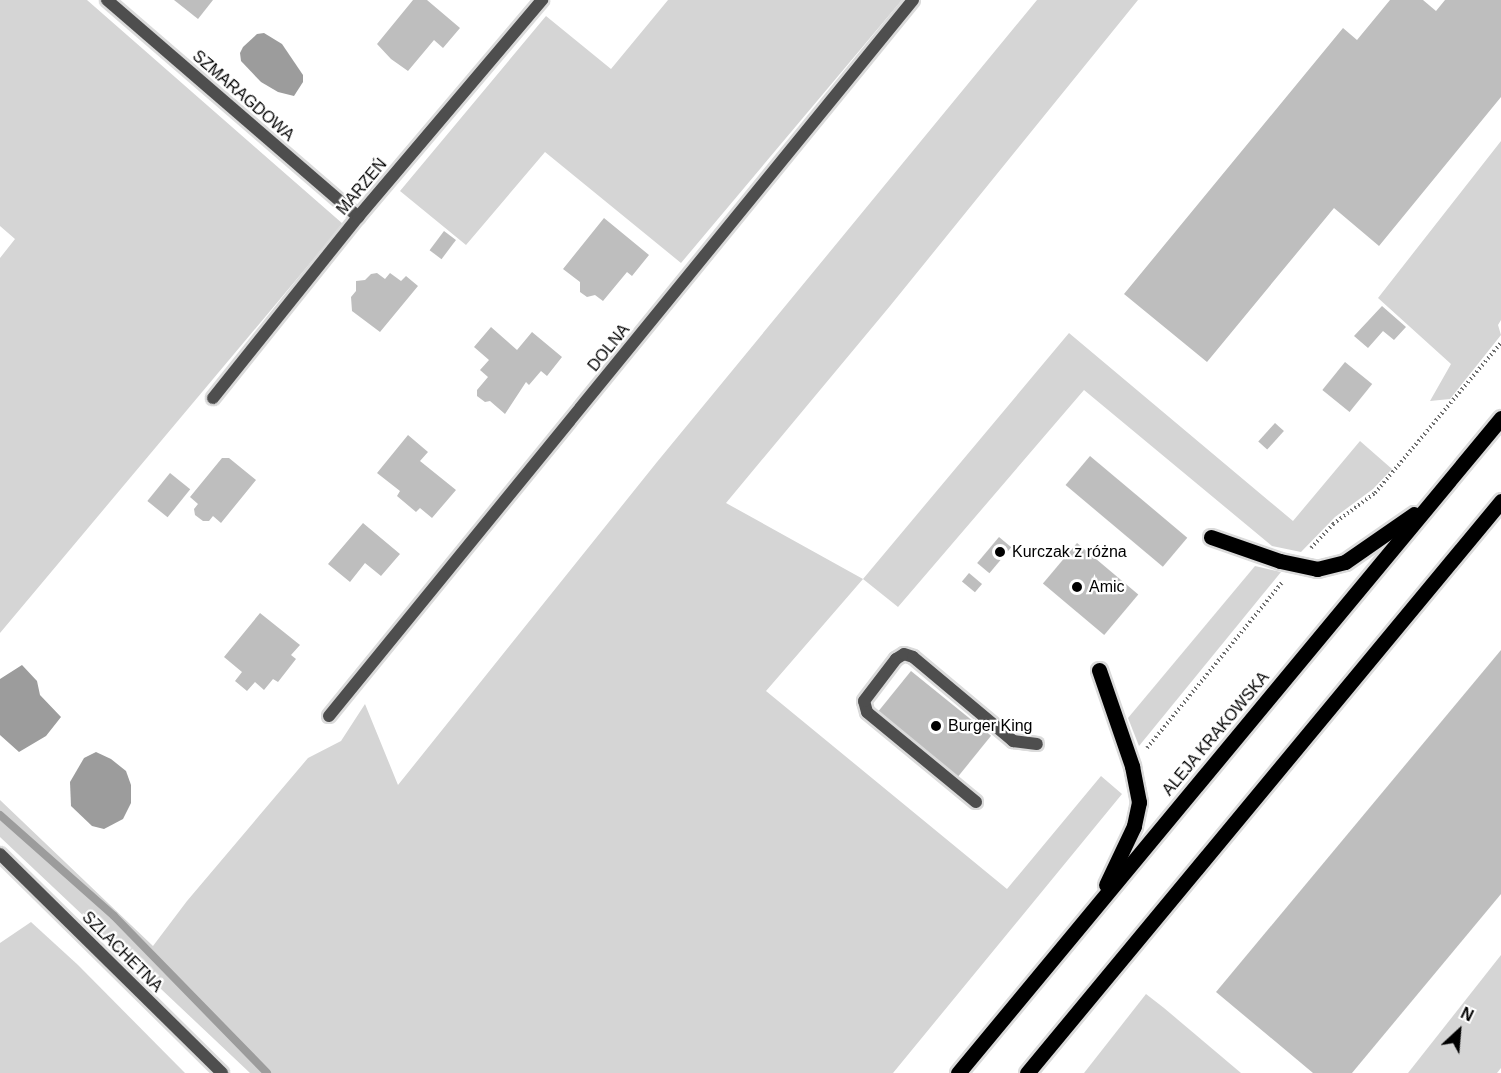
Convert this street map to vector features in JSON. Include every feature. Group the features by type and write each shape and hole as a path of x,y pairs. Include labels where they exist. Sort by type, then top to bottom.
{"main road":[{"name":"ALEJA KRAKOWSKA","path":"958,1073 1501,418"},
{"path":"1211,537 1280,561 1317,569 1345,562 1432,502"},
{"path":"1027,1073 1499,505"},
{"path":"1095,907 1134,826 1139,802 1132,766 1099,670"}],"street":[{"name":"SZMARAGDOWA","path":"107,0 358,217"},
{"name":"MARZEŃ","path":"213,398 358,217 542,0"},
{"name":"DOLNA","path":"329,716 914,0"},
{"path":"976,802 867,712 864,701 896,658 904,654 913,657 1012,741 1037,744"},
{"name":"SZLACHETNA","path":"0,854 222,1073"}],"path":[{"path":"1304,555 1334,525 1375,493 1501,343"},
{"path":"1139,757 1286,577"}],"shaded area":[{"path":"0,0 87,0 343,224 0,633 0,258 15,239 0,226"},
{"path":"668,0 902,0 681,263 545,152 466,245 400,191 546,16 611,69"},
{"path":"1037,0 1138,0 890,306 726,503 863,579 766,691 1007,889 1101,776 1122,794 893,1073 250,1073 0,837 0,800 153,946 187,901 308,758 341,741 365,704 398,785 657,462"},
{"path":"264,33 282,44 303,75 303,82 294,96 278,92 261,82 241,61 240,53 243,47 257,34"},
{"path":"1501,141 1501,320 1498,325 1501,335 1450,399 1430,401 1451,364 1378,298"},
{"path":"1069,333 1293,521 1360,441 1392,469 1373,489 1335,517 1301,552 1272,546 1084,390 898,607 863,579"},
{"path":"1255,566 1281,572 1139,746 1128,718"},
{"path":"22,665 37,681 40,695 61,717 46,736 19,752 0,735 0,679"},
{"path":"96,752 111,759 126,771 131,785 131,803 123,819 104,829 92,826 71,806 70,782 84,758"},
{"path":"31,922 78,965 185,1073 0,1073 0,943"},
{"path":"1501,955 1501,1068 1497,1073 1408,1073"},
{"path":"1146,994 1164,1008 1241,1073 1084,1073"}],"building":[{"path":"174,0 213,0 198,19"},
{"path":"413,0 427,0 460,28 443,48 434,40 408,71 391,59 377,44"},
{"path":"1390,0 1423,0 1436,11 1445,0 1501,0 1501,97 1379,246 1334,208 1207,362 1124,294 1343,28 1357,40"},
{"path":"604,218 649,255 632,276 627,272 603,301 595,295 587,297 580,292 580,282 563,269"},
{"path":"444,231 456,240 442,259 430,250"},
{"path":"377,273 385,279 390,273 401,281 406,276 418,286 380,332 352,311 351,297 356,291 356,281 365,280 371,274"},
{"path":"1382,306 1406,327 1394,340 1383,331 1368,348 1354,336"},
{"path":"491,327 517,350 532,332 562,357 547,376 541,371 529,385 526,382 505,414 490,401 485,402 477,396 477,390 488,377 480,370 489,360 474,347"},
{"path":"1345,362 1372,384 1350,412 1322,390"},
{"path":"1275,423 1284,431 1267,450 1258,442"},
{"path":"408,435 428,452 420,461 456,490 432,518 420,508 416,512 397,496 400,491 377,473"},
{"path":"1090,456 1187,538 1163,567 1066,485"},
{"path":"222,458 229,458 256,480 221,523 213,516 209,521 203,521 195,515 194,509 198,504 190,497"},
{"path":"170,473 190,489 168,517 147,501"},
{"path":"363,523 400,554 381,576 365,563 350,582 328,564"},
{"path":"999,537 1011,547 989,573 977,563"},
{"path":"1077,543 1138,594 1104,635 1043,584"},
{"path":"969,573 982,584 975,592 962,581"},
{"path":"260,613 300,645 291,655 296,659 278,682 273,679 264,690 255,682 247,691 235,681 242,672 224,657"},
{"path":"1501,650 1501,894 1352,1073 1313,1073 1216,992"},
{"name":"Burger King","path":"911,671 991,736 957,778 877,713"}],"waterway":[{"path":"0,815 114,916 267,1073"}],"place":[{"name":"Kurczak z różna","path":"1000,552"},
{"name":"Amic","path":"1077,587"},
{"name":"Burger King","path":"936,726"}]}
